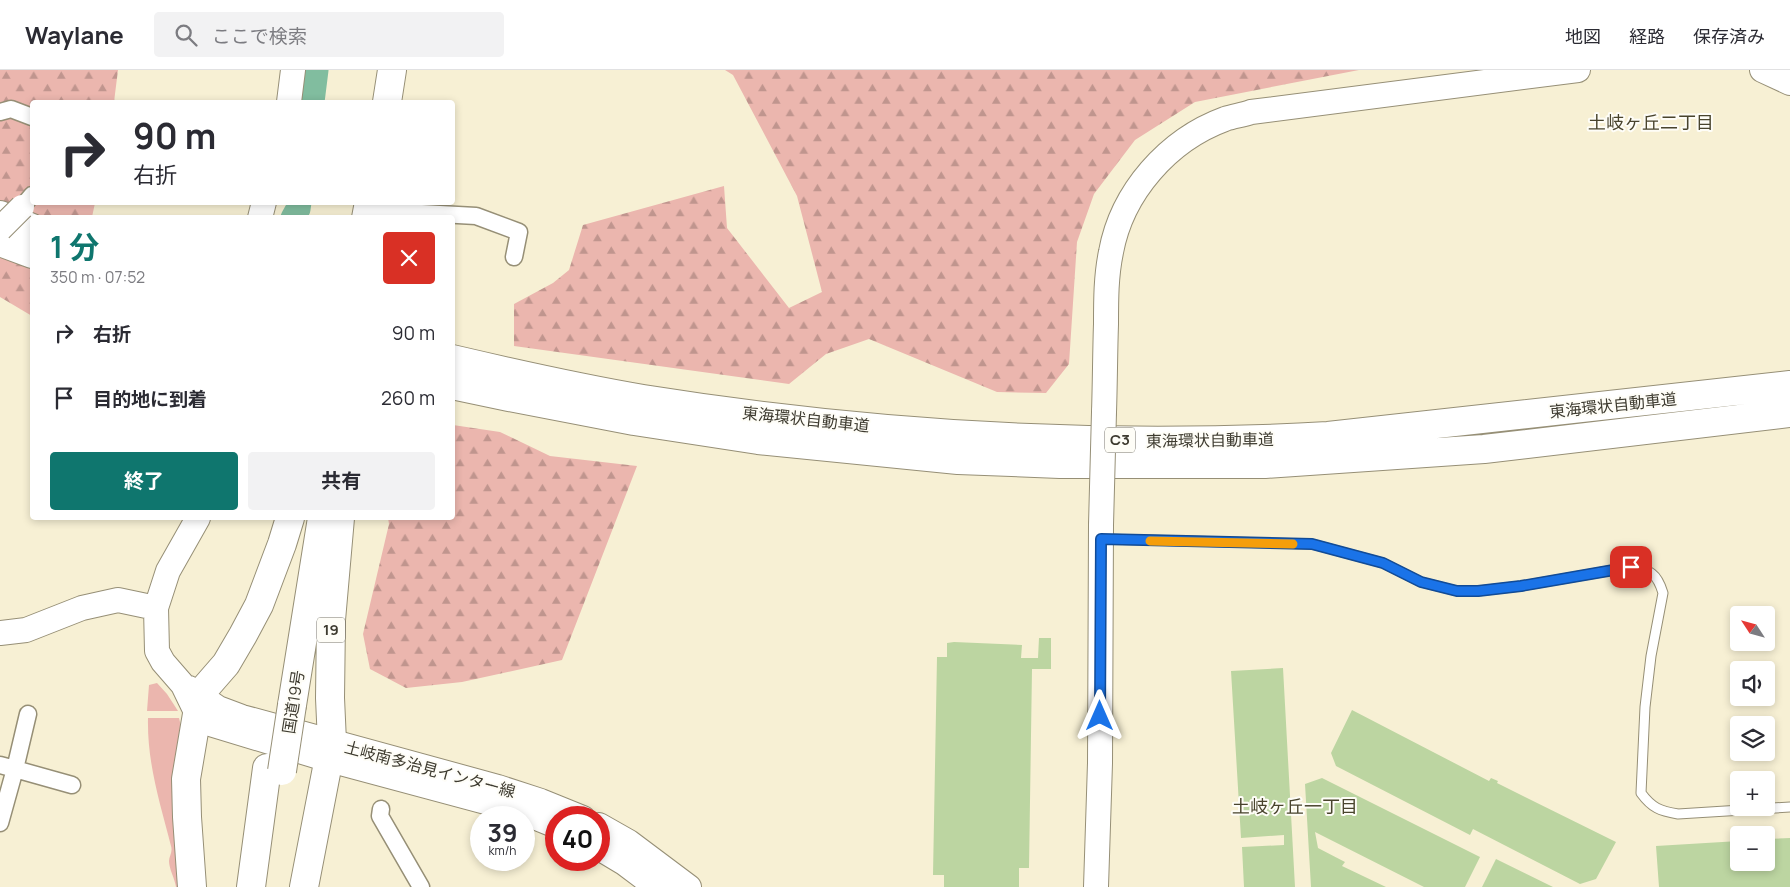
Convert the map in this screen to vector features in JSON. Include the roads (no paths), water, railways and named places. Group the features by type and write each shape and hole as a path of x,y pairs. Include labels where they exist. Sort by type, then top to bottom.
{"highway":[{"path":"370,100 375,70"},
{"path":"387,100 392,70"},
{"path":"0,242 30,253"},
{"name":"東海環状自動車道","path":"455,361 642,398 766,416 956,434 1033,439 1237,440 1328,436 1790,385"},
{"name":"東海環状自動車道","path":"455,386 634,421 758,440 958,460 1060,464 1265,464 1474,450 1790,413"},
{"path":"192,887 186,779 197,704 206,688 226,664 259,605 289,520"},
{"name":"国道19号","path":"251,887 275,770 304,520"},
{"name":"国道19号","path":"284,704 322,520"},
{"name":"19","path":"304,887 331,751 331,620 340,520"},
{"name":"国道19号","path":"268,887 275,770"}],"street":[{"path":"289,100 293,70"},
{"path":"1096,887 1100,763 1101,532 1107,279 1111,251 1118,226 1129,201 1143,180 1163,158 1182,142 1225,120 1251,112 1576,70"},
{"path":"1762,70 1790,83"},
{"path":"0,112 11,109 30,116"},
{"path":"362,210 476,216 519,232 514,257"},
{"path":"0,229 22,211"},
{"path":"197,520 168,570 156,608 157,651 163,662 197,704 196,777 200,887"},
{"path":"0,633 26,630 82,608 118,600 156,608"},
{"path":"197,704 218,708 331,751"},
{"path":"0,823 8,767 28,714"},
{"name":"土岐南多治見インター線","path":"331,751 498,787 553,806"},
{"name":"土岐南多治見インター線","path":"331,751 519,811 545,822"},
{"path":"8,767 72,785"},
{"path":"381,808 380,816 421,887"},
{"path":"610,831 628,842 689,887"},
{"path":"610,855 656,887"}],"lane":[{"path":"1101,532 1312,544 1383,563 1421,582 1457,591 1478,591 1521,586 1631,567 1646,570 1655,576 1660,583 1663,593 1650,664 1645,707 1641,793 1649,804 1663,812 1678,814 1790,807"}],"waterway":[{"path":"312,100 316,70"},
{"path":"295,215 299,205"}],"district":[{"name":"土岐ヶ丘二丁目","path":"1651,123"},
{"name":"土岐ヶ丘一丁目","path":"1295,807"}]}
